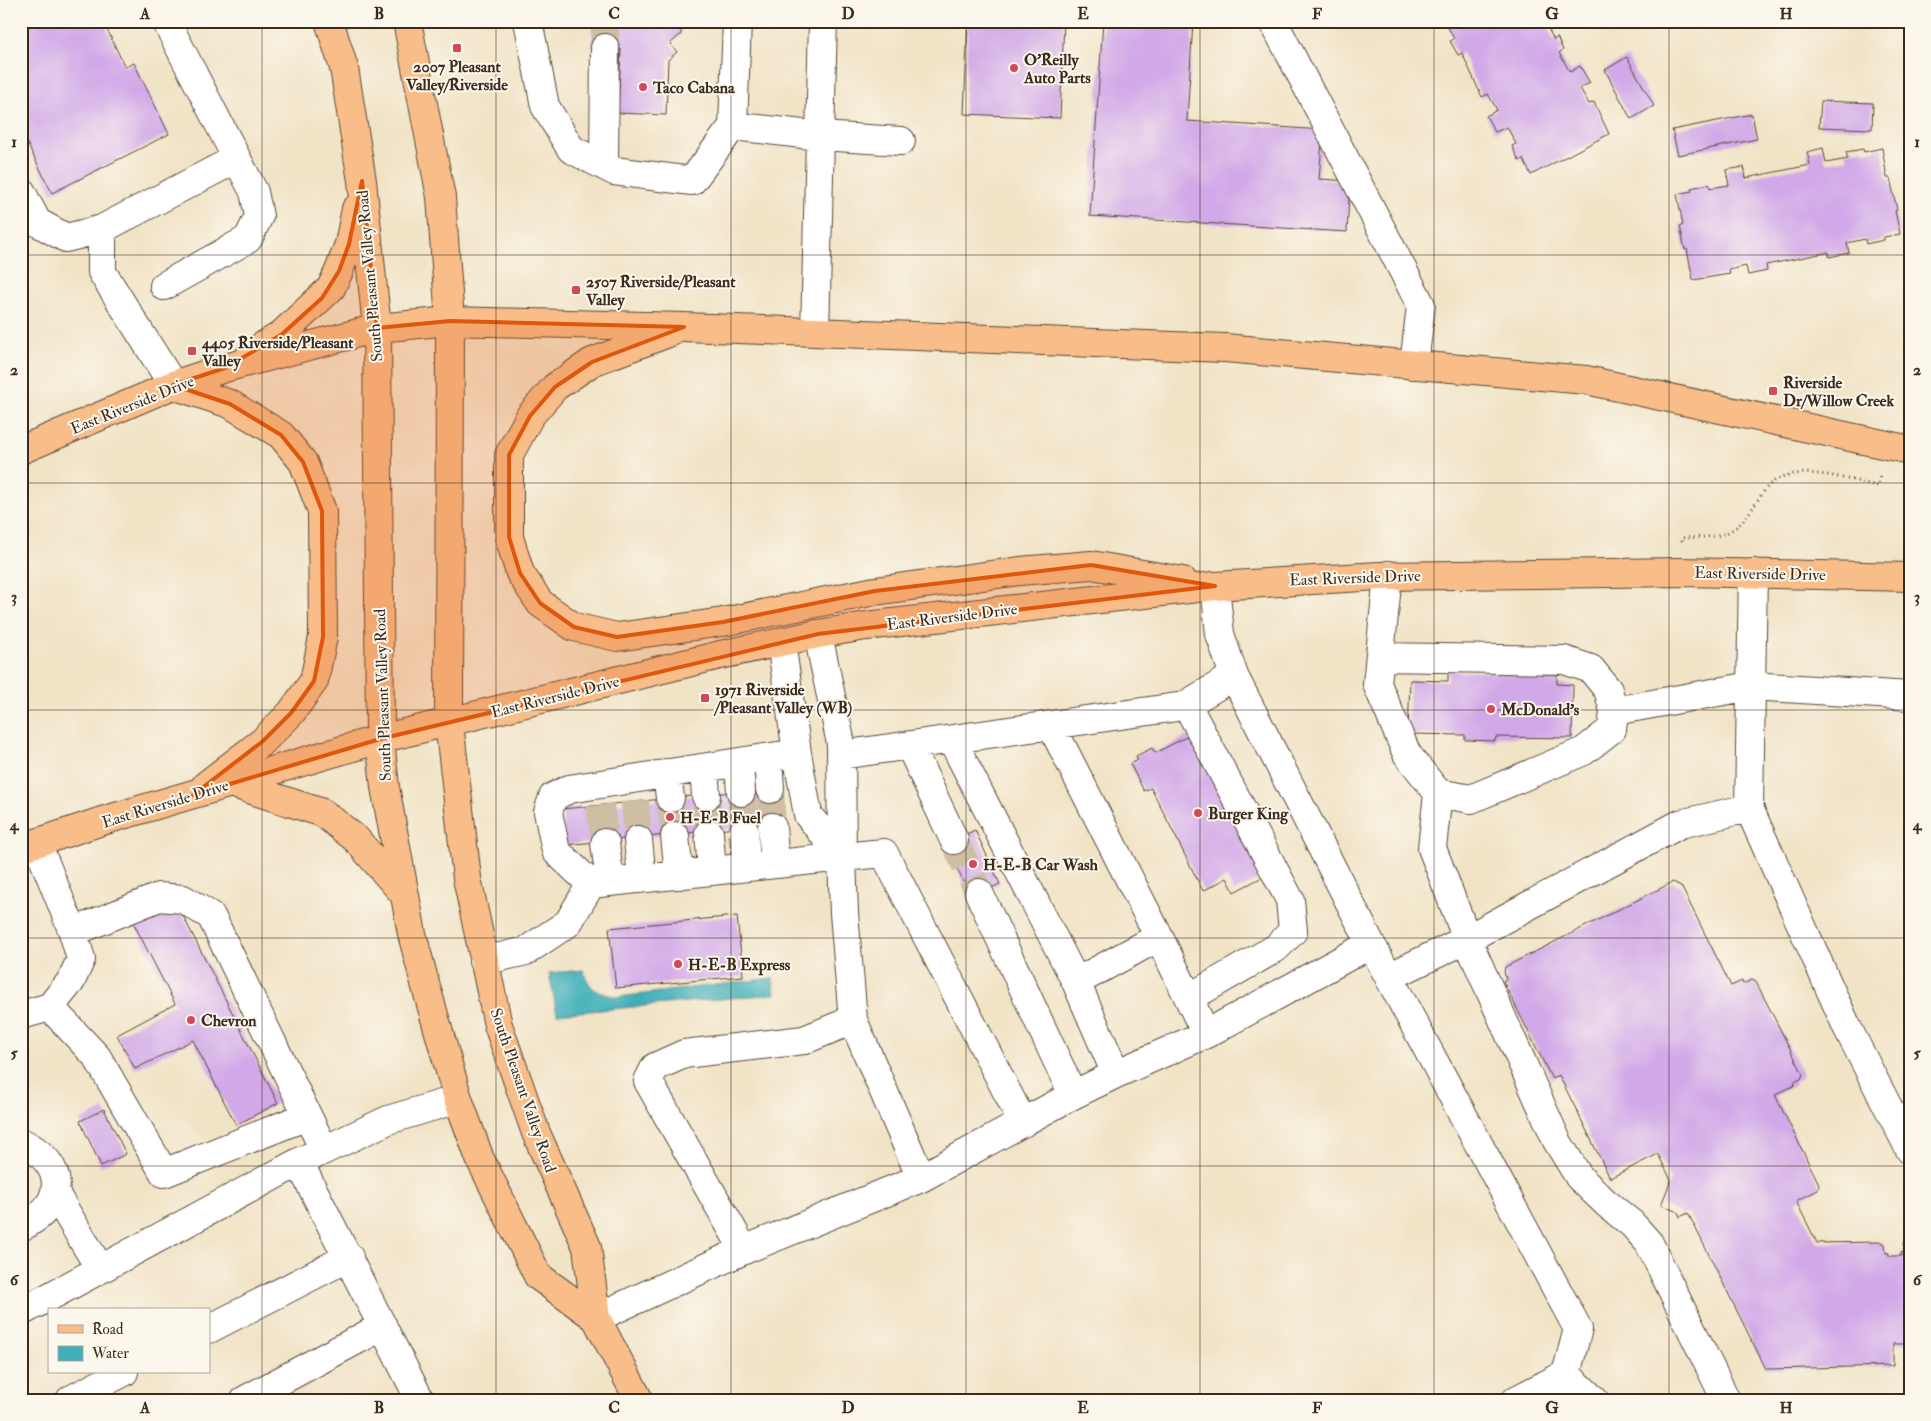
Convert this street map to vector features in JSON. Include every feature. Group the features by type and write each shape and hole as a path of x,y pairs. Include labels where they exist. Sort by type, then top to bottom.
{"main road":[{"name":"South Pleasant Valley Road","path":"329,21 344,68 362,181 376,328 380,739 385,786 404,894 426,988 458,1099 480,1159 538,1276 596,1318"},
{"name":"South Pleasant Valley Road","path":"407,21 441,197 450,321 449,723 466,878 498,1025 536,1133 587,1248 596,1318 639,1400"},
{"path":"225,368 280,335 331,288 340,271 349,244 362,181"},
{"name":"East Riverside Drive","path":"21,450 173,384 225,368 376,328 450,321 684,327 1225,348 1586,380 1910,450"},
{"path":"684,327 592,362 555,388 530,416 510,454 509,537 520,573 540,603 574,628 617,637 723,622 875,591 1020,571 1091,565 1215,586"},
{"path":"173,384 230,404 281,435 303,462 322,511 323,637 314,681 291,713 263,741 192,795"},
{"name":"East Riverside Drive","path":"29,845 102,821 380,739 695,661 818,634 866,626 1215,586 1388,575 1753,572 1910,577"},
{"path":"230,783 323,813 356,839 404,894"}],"lane":[{"path":"164,286 248,239 260,216 254,192 166,21"},
{"path":"528,21 545,106 571,148 614,171 692,181 733,126 738,21"},
{"path":"815,332 822,21"},
{"path":"1273,21 1421,305 1414,365"},
{"path":"604,166 605,48"},
{"path":"733,126 820,136 900,141"},
{"path":"21,191 37,222 66,238 102,229 236,159"},
{"path":"102,229 102,272 173,384"},
{"path":"1753,572 1749,808 1847,1027 1910,1150"},
{"path":"1380,657 1564,660 1591,669 1608,690 1614,711 1612,729 1584,751 1471,799 1438,793 1407,754 1377,684 1388,575"},
{"path":"1215,586 1220,634 1234,676 1371,944 1578,1329 1566,1374 1554,1400"},
{"path":"818,634 841,744 844,913 853,1020 921,1178"},
{"path":"781,642 796,753 808,815 842,857"},
{"path":"841,755 1187,705 1234,676"},
{"path":"1614,711 1751,686 1910,696"},
{"path":"1187,705 1290,900 1292,931 1276,948 1189,998"},
{"path":"1052,726 1206,1034"},
{"path":"952,740 1076,982 1116,1074"},
{"path":"910,746 954,840"},
{"path":"796,753 704,768 669,786 599,795 569,789 553,797 548,812 556,851 600,883 884,853 1023,1123"},
{"path":"768,758 770,789"},
{"path":"739,762 741,792"},
{"path":"704,768 706,796"},
{"path":"1438,793 1432,848 1467,939 1558,1142 1579,1177 1606,1204 1632,1224 1649,1243 1726,1400"},
{"path":"1389,977 1467,939 1680,824 1749,808"},
{"path":"772,827 775,864"},
{"path":"744,830 746,868"},
{"path":"709,833 712,871"},
{"path":"675,836 679,874"},
{"path":"638,840 642,878"},
{"path":"483,961 526,951 568,923 600,883 605,843"},
{"path":"21,1015 50,1007 71,981 81,959 73,932 29,845"},
{"path":"979,893 1074,1095"},
{"path":"73,932 159,897 183,899 211,916 324,1150"},
{"path":"1076,982 1159,937"},
{"path":"596,1318 744,1250 921,1178 1074,1095 1206,1034 1371,944"},
{"path":"50,1007 97,1057 164,1173 307,1116"},
{"path":"744,1250 648,1081 655,1067 684,1054 804,1040 853,1020"},
{"path":"21,1312 299,1162 388,1120 458,1099"},
{"path":"21,1142 47,1158 56,1179 56,1195 100,1269"},
{"path":"299,1162 383,1326 416,1398"},
{"path":"21,1227 36,1220 56,1195"},
{"path":"210,1328 349,1258"},
{"path":"245,1400 383,1326"},
{"path":"70,1400 120,1374"},
{"path":"1516,1400 1566,1374"},
{"path":"1566,1374 1594,1400"}],"path":[{"path":"1682,544 1682,538 1718,536 1731,532 1740,525 1772,482 1786,476 1802,473 1818,474 1878,486 1880,475"}],"highlighted area":[{"path":"362,181 377,328 450,321 684,327 592,362 555,387 530,416 509,455 509,537 520,573 540,603 574,627 617,637 723,622 875,591 1091,565 1215,586 818,634 380,739 193,795 263,741 291,713 314,681 323,637 322,511 303,462 281,435 230,404 173,385 225,368 281,335 322,298 339,271 349,244"}],"water":[{"path":"583,970 589,983 595,990 618,997 773,978 775,994 557,1014 549,973"}],"building":[{"path":"21,21 103,21 125,67 134,63 169,134 52,193 21,131"},
{"name":"Taco Cabana","path":"593,21 682,21 681,34 670,44 677,52 668,60 666,115 618,113 621,49 592,48"},
{"name":"O'Reilly Auto Parts","path":"968,21 1064,21 1060,118 964,114"},
{"path":"1103,21 1193,21 1187,121 1323,130 1319,179 1350,181 1347,232 1090,216"},
{"path":"1431,21 1442,21 1433,26"},
{"path":"1445,21 1544,21 1554,40 1557,37 1563,50 1559,53 1570,72 1580,66 1590,83 1580,88 1589,104 1594,102 1609,134 1531,175 1523,159 1519,161 1512,146 1516,144 1507,127 1495,132 1486,116 1497,110 1488,94 1482,97 1462,53 1458,55 1450,41 1454,39"},
{"path":"1627,57 1654,106 1631,119 1605,70"},
{"path":"1821,101 1873,103 1872,129 1819,127"},
{"path":"1752,114 1757,139 1678,155 1672,130"},
{"path":"1823,148 1826,163 1848,159 1846,152 1863,149 1864,152 1882,148 1887,178 1890,178 1897,210 1895,211 1900,234 1884,237 1884,240 1866,244 1865,239 1847,243 1849,253 1829,257 1829,252 1766,265 1767,271 1748,275 1746,266 1729,270 1730,274 1693,280 1680,226 1683,225 1677,194 1692,191 1691,188 1709,184 1710,188 1729,185 1726,170 1744,167 1746,178 1810,165 1807,152"},
{"name":"McDonald's","path":"1448,671 1557,674 1557,684 1573,685 1572,738 1496,737 1495,741 1465,740 1465,735 1408,734 1410,680 1448,681"},
{"name":"Burger King","path":"1188,736 1207,762 1202,765 1205,769 1214,764 1270,873 1234,892 1227,878 1203,891 1151,788 1144,791 1130,764 1138,760 1136,756 1152,748 1155,753"},
{"name":"H-E-B Fuel","path":"773,788 777,824 565,845 562,809"},
{"name":"H-E-B Car Wash","path":"975,830 1000,884 970,897 946,844"},
{"path":"1673,882 1681,886 1731,986 1742,981 1743,984 1752,980 1756,982 1803,1074 1801,1079 1794,1082 1795,1085 1775,1095 1819,1184 1818,1190 1796,1201 1817,1243 1881,1242 1885,1244 1886,1253 1889,1253 1889,1256 1901,1256 1901,1253 1904,1252 1904,1243 1907,1239 1910,1239 1910,1400 1908,1400 1907,1344 1893,1344 1893,1366 1766,1369 1688,1213 1680,1217 1678,1212 1661,1205 1671,1180 1658,1154 1610,1178 1559,1075 1552,1079 1503,981 1506,979 1505,967"},
{"name":"Chevron","path":"175,900 278,1103 236,1125 193,1040 135,1069 117,1035 175,1004 133,922"},
{"name":"H-E-B Express","path":"737,916 743,976 616,988 609,928"},
{"path":"104,1109 126,1154 101,1166 80,1121"}],"tunnel":[{"path":"605,21 605,48"},
{"path":"770,789 772,827"},
{"path":"741,792 744,830"},
{"path":"706,796 709,833"},
{"path":"670,798 675,836"},
{"path":"635,801 638,840"},
{"path":"600,805 605,843"},
{"path":"954,840 979,893"}],"place":[{"name":"2007 Pleasant Valley/Riverside","path":"457,48"},
{"name":"O'Reilly Auto Parts","path":"1014,68"},
{"name":"Taco Cabana","path":"643,87"},
{"name":"2507 Riverside/Pleasant Valley","path":"576,290"},
{"name":"4405 Riverside/Pleasant Valley","path":"192,351"},
{"name":"Riverside Dr/Willow Creek","path":"1773,391"},
{"name":"1971 Riverside /Pleasant Valley (WB)","path":"705,698"},
{"name":"McDonald's","path":"1491,709"},
{"name":"Burger King","path":"1198,813"},
{"name":"H-E-B Fuel","path":"670,817"},
{"name":"H-E-B Car Wash","path":"973,864"},
{"name":"H-E-B Express","path":"678,964"},
{"name":"Chevron","path":"191,1020"}]}
